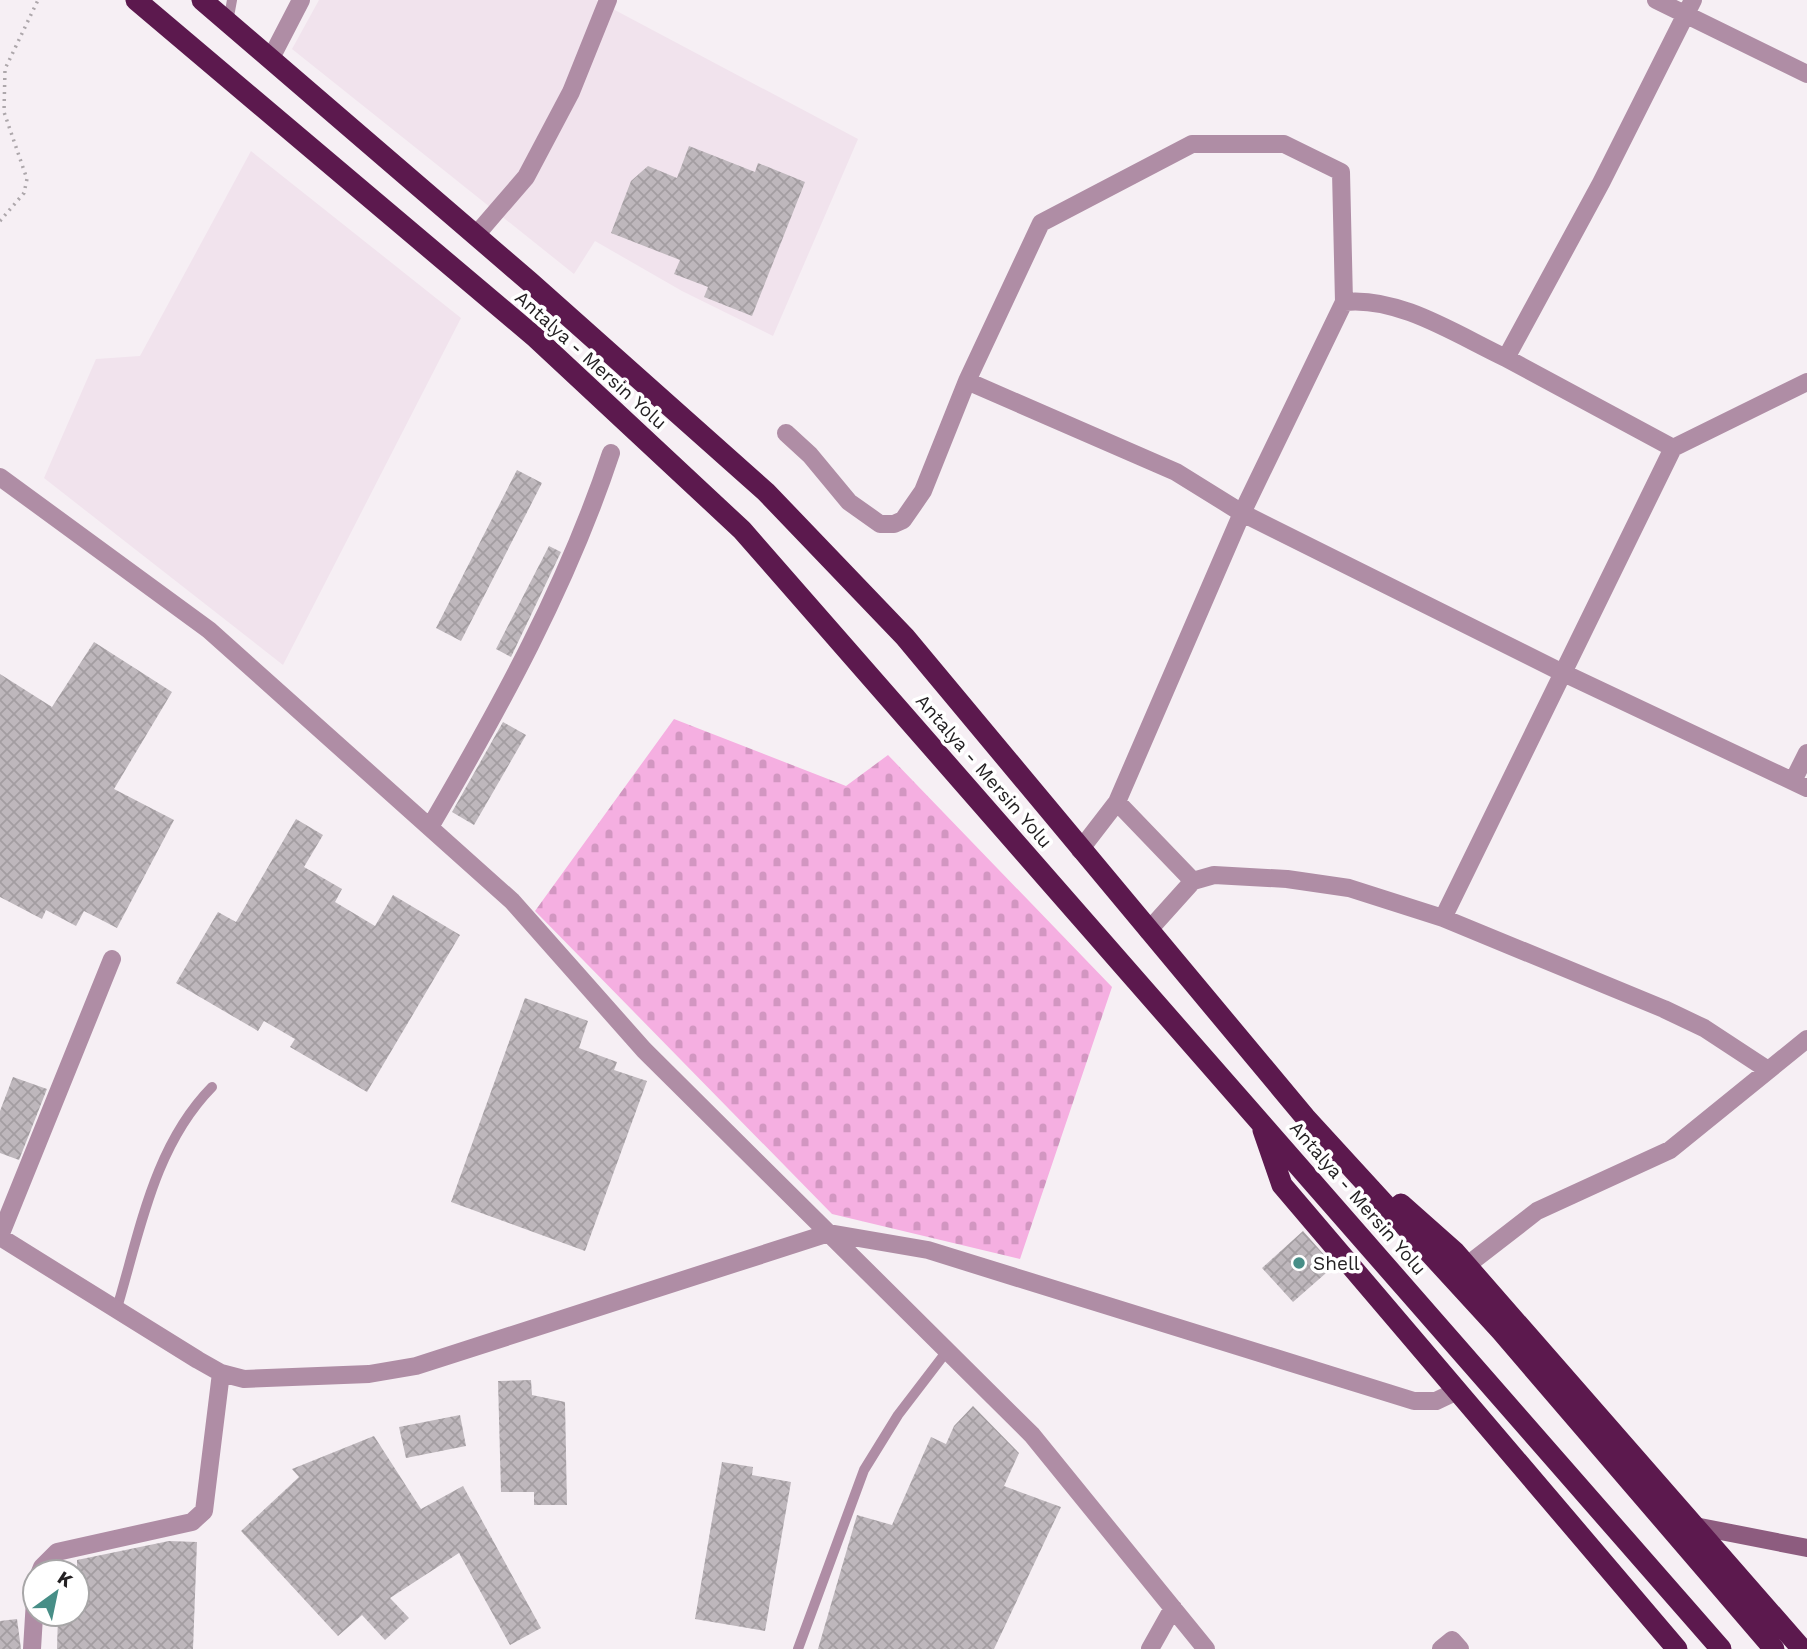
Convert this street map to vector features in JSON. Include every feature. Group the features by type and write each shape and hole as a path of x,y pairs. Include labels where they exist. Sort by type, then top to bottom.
{"highway":[{"name":"Antalya - Mersin Yolu","path":"136,0 536,338 742,530 1721,1649"},
{"name":"Antalya - Mersin Yolu","path":"202,0 476,235 766,492 905,637 1305,1117 1501,1331 1774,1649"},
{"path":"1305,1117 1466,1266 1802,1649"},
{"path":"1259,1118 1282,1185 1677,1649"}],"street":[{"path":"271,58 301,0"},
{"path":"476,235 526,177 571,92 608,0"},
{"path":"1656,0 1690,7 1807,74"},
{"path":"1506,358 1601,183 1690,7"},
{"path":"786,433 810,455 849,502 880,524 894,524 903,520 923,491 967,381 1041,223 1192,144 1284,145 1341,172 1343,302 1242,513 1116,802 1080,850"},
{"path":"1343,302 1363,300 1392,306 1506,358 1673,448"},
{"path":"967,381 1176,472 1242,513 1564,673 1800,784 1807,753"},
{"path":"1443,918 1673,448 1807,382"},
{"path":"430,827 474,752 555,597 589,521 611,453"},
{"path":"0,477 209,629 512,901 644,1050 1032,1435 1206,1649"},
{"path":"1116,802 1193,881"},
{"path":"1148,931 1193,881 1214,875 1349,888 1443,918 1664,1009 1704,1028 1768,1070"},
{"path":"112,960 0,1237 221,1373 244,1379 369,1374 416,1366 829,1233 928,1250 1414,1401 1436,1401 1457,1391"},
{"path":"1466,1266 1537,1211 1670,1150 1807,1040"},
{"path":"51,1558 57,1552 192,1522 204,1511 221,1373"},
{"path":"1695,1526 1807,1548"},
{"path":"1150,1649 1173,1608"},
{"path":"32,1649 33,1628"},
{"path":"1441,1649 1452,1640 1460,1649"}],"lane":[{"path":"228,22 232,0"},
{"path":"117,1308 168,1146 187,1115 212,1087"},
{"path":"798,1649 864,1470 898,1415 947,1350"}],"path":[{"path":"0,221 24,193 27,179 4,112 5,69 38,0"}],"shaded area":[{"path":"319,0 596,0 858,139 773,336 682,291 595,241 574,274 292,49"},
{"path":"251,151 461,318 283,665 44,478 96,359 140,356"}],"green space":[{"path":"674,719 846,786 888,755 1112,987 1020,1259 832,1214 535,911"}],"building":[{"path":"689,146 755,172 758,163 805,182 752,316 704,297 708,287 674,274 680,260 611,233 631,181 648,166 677,178"},
{"path":"517,470 542,483 461,641 436,628"},
{"path":"549,546 561,552 511,657 496,649"},
{"path":"94,642 172,692 114,789 174,820 117,928 84,911 76,926 46,910 42,919 0,897 0,674 52,707"},
{"path":"503,722 526,735 474,825 452,812"},
{"path":"296,819 323,835 304,867 342,889 335,902 375,926 393,895 460,935 367,1092 290,1047 295,1039 264,1021 258,1031 176,983 218,912 236,922"},
{"path":"525,998 588,1021 579,1048 617,1062 614,1070 647,1081 585,1251 451,1202"},
{"path":"13,1077 47,1089 19,1160 0,1153 0,1111"},
{"path":"1303,1231 1334,1266 1293,1302 1262,1268"},
{"path":"531,1380 532,1395 565,1402 567,1505 534,1505 534,1492 501,1492 498,1381"},
{"path":"973,1406 1019,1453 1004,1486 1061,1507 994,1649 818,1649 857,1515 892,1525 931,1437 946,1444 954,1426"},
{"path":"460,1415 466,1446 406,1458 399,1427"},
{"path":"374,1436 421,1509 463,1486 541,1628 510,1645 459,1553 390,1598 409,1618 385,1640 362,1615 338,1636 241,1531 299,1477 292,1469"},
{"path":"722,1462 753,1467 752,1475 791,1482 765,1631 695,1619"},
{"path":"169,1541 197,1542 193,1649 57,1649 58,1628 91,1628 91,1558 87,1558"},
{"path":"17,1619 21,1649 0,1649 0,1621"}],"place":[{"name":"Shell","path":"1299,1263"}]}
